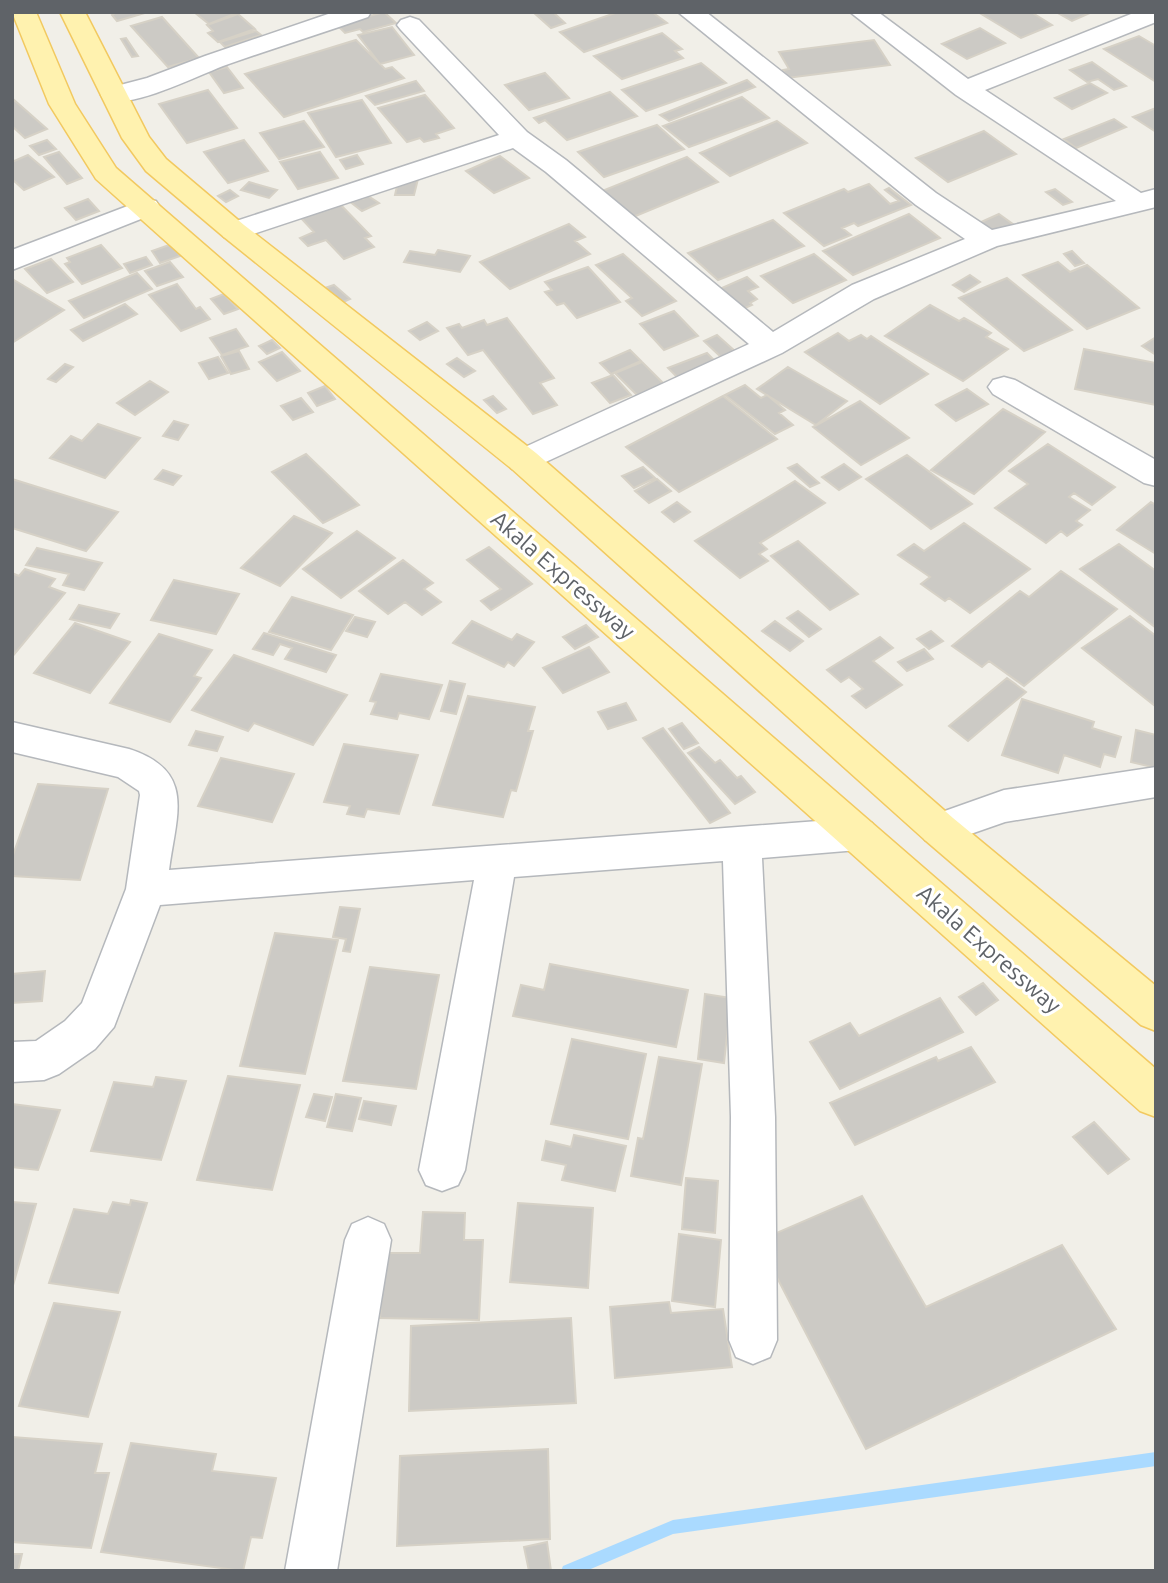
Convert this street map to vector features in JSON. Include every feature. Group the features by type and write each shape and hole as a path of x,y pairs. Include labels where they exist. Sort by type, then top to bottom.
{"main road":[{"name":"Akala Expressway","path":"23,12 70,115 106,173 1156,1097"},
{"path":"72,12 136,138 156,166 524,461 939,829 1156,1013"}],"street":[{"path":"114,95 156,84 214,61 359,12"},
{"path":"690,12 926,199 987,240"},
{"path":"862,12 965,89 1150,202"},
{"path":"965,89 1156,13"},
{"path":"410,25 517,138 556,166 771,346"},
{"path":"234,231 517,138"},
{"path":"524,461 771,346 863,292 987,240 1150,202"},
{"path":"12,261 146,207"},
{"path":"1004,387 1156,475"},
{"path":"12,737 129,764 156,783 159,795 146,889 99,1014 80,1035 53,1056 44,1060 12,1062"},
{"path":"939,829 1004,806 1156,782"},
{"path":"146,889 858,834"},
{"path":"742,843 753,1117 753,1340"},
{"path":"442,1170 496,862"},
{"path":"311,1571 368,1240"}],"building":[{"path":"117,12 148,12 117,21 112,15"},
{"path":"194,12 239,12 209,24"},
{"path":"384,12 396,23 363,32 360,29 345,33 337,25"},
{"path":"533,12 553,12 565,23 551,28"},
{"path":"618,12 652,12 667,23 584,52 560,32"},
{"path":"978,12 1031,12 1052,25 1021,38"},
{"path":"1056,12 1092,12 1072,21"},
{"path":"238,14 255,29 218,42 208,33 213,31 207,25"},
{"path":"162,17 199,58 168,67 131,26"},
{"path":"392,27 414,55 380,64 358,35"},
{"path":"980,28 1005,43 967,59 942,44"},
{"path":"256,31 261,35 225,47 220,42"},
{"path":"662,33 682,49 675,51 683,58 622,79 594,56"},
{"path":"1139,36 1156,46 1156,82 1104,49"},
{"path":"126,38 138,56 132,57 121,39"},
{"path":"356,40 385,69 392,67 404,78 284,117 245,74"},
{"path":"874,40 890,65 787,78 783,70 789,69 779,52"},
{"path":"1092,62 1126,86 1114,90 1098,79 1087,82 1070,70"},
{"path":"701,63 726,83 646,111 622,90"},
{"path":"227,67 243,88 224,93 209,72"},
{"path":"545,73 569,98 529,110 505,85"},
{"path":"747,80 755,87 669,121 660,115"},
{"path":"416,81 424,91 375,105 366,96"},
{"path":"1090,83 1107,93 1072,109 1055,98"},
{"path":"208,90 237,128 187,143 159,104"},
{"path":"610,92 637,116 567,140 545,120 539,123 534,118"},
{"path":"425,95 454,128 436,134 439,138 424,142 420,138 407,142 378,108"},
{"path":"742,97 769,118 689,147 663,126"},
{"path":"13,99 47,129 25,138 12,126"},
{"path":"362,100 391,143 336,157 308,113"},
{"path":"1156,108 1156,132 1133,117"},
{"path":"1114,119 1126,127 1076,148 1064,139"},
{"path":"304,121 324,147 279,159 260,133"},
{"path":"777,121 807,143 730,176 700,153"},
{"path":"657,125 684,149 604,177 578,152"},
{"path":"984,131 1016,154 948,182 916,158"},
{"path":"47,140 56,149 39,155 30,146"},
{"path":"244,140 268,171 228,183 204,152"},
{"path":"59,152 82,178 67,184 44,157"},
{"path":"320,152 338,178 298,189 280,162"},
{"path":"28,155 54,177 24,190 12,179 12,162"},
{"path":"357,155 363,164 346,169 340,160"},
{"path":"500,156 529,178 494,193 466,171"},
{"path":"687,157 718,182 633,217 602,191"},
{"path":"418,179 414,195 395,195 398,182"},
{"path":"249,182 277,190 269,198 241,190"},
{"path":"869,184 890,204 899,201 885,190 889,188 911,205 858,226 854,223 842,228 851,235 824,246 784,213 844,189 848,192"},
{"path":"1055,189 1072,202 1063,205 1046,192"},
{"path":"230,190 238,196 226,202 218,196"},
{"path":"360,196 363,199 368,196 379,203 362,211 349,201"},
{"path":"88,199 99,211 76,220 65,208"},
{"path":"336,200 371,236 365,238 374,247 344,259 326,240 308,246 300,238 314,232 298,215"},
{"path":"909,214 940,238 853,275 823,251"},
{"path":"999,214 1017,227 997,236 979,223"},
{"path":"773,220 804,246 718,280 688,253"},
{"path":"569,224 585,237 575,241 590,254 510,289 480,262"},
{"path":"172,244 180,256 160,263 152,251"},
{"path":"101,245 122,268 82,284 65,264 70,262 67,258"},
{"path":"438,250 470,256 460,272 404,262 410,251 435,255"},
{"path":"1072,251 1084,263 1075,266 1064,254"},
{"path":"623,254 676,301 642,316 626,301 632,298 596,265"},
{"path":"814,254 846,280 793,303 761,276"},
{"path":"146,257 152,265 130,273 124,264"},
{"path":"51,259 73,282 47,293 25,269"},
{"path":"170,262 183,277 157,286 145,271"},
{"path":"1058,262 1070,272 1087,265 1139,308 1087,329 1023,275"},
{"path":"588,267 620,302 577,318 564,303 557,305 545,292 552,290 545,282"},
{"path":"137,273 152,289 84,318 69,301"},
{"path":"970,275 980,282 964,292 953,285"},
{"path":"747,277 758,287 748,291 757,299 750,303 752,305 738,311 715,291"},
{"path":"1007,278 1072,330 1024,351 959,298"},
{"path":"12,281 64,310 12,343"},
{"path":"177,284 196,309 200,307 210,319 181,331 149,295"},
{"path":"334,285 350,299 341,303 325,288"},
{"path":"224,294 238,309 224,314 211,299"},
{"path":"125,304 137,314 83,341 71,330"},
{"path":"930,305 959,321 964,318 991,333 986,337 1008,349 963,381 885,336"},
{"path":"674,311 698,336 664,350 640,324"},
{"path":"507,318 554,378 540,383 557,405 533,414 483,350 468,355 447,328 459,324 462,328 484,320 487,325"},
{"path":"427,322 438,331 420,340 409,331"},
{"path":"236,329 248,346 222,355 210,338"},
{"path":"838,333 849,341 861,335 867,339 871,336 928,374 880,404 805,352"},
{"path":"717,335 736,352 722,358 704,341"},
{"path":"1156,337 1156,355 1142,346"},
{"path":"272,340 280,348 267,354 259,346"},
{"path":"1084,349 1156,363 1156,405 1075,389"},
{"path":"630,350 641,361 611,374 600,363"},
{"path":"239,351 249,369 231,374 221,356"},
{"path":"282,352 300,371 277,381 259,362"},
{"path":"707,353 716,362 677,377 668,368"},
{"path":"218,357 228,373 209,379 199,363"},
{"path":"457,358 475,371 464,377 447,364"},
{"path":"642,362 664,384 637,395 615,373"},
{"path":"65,364 73,367 56,382 48,379"},
{"path":"788,367 847,401 816,425 757,389"},
{"path":"613,375 631,395 610,403 592,383"},
{"path":"150,381 168,392 135,415 117,403"},
{"path":"745,385 761,398 767,395 785,410 779,413 793,425 775,434 725,395"},
{"path":"325,386 335,399 317,406 308,393"},
{"path":"967,389 988,404 956,421 936,405"},
{"path":"493,396 506,409 497,413 484,400"},
{"path":"723,396 777,439 679,492 626,447"},
{"path":"301,398 313,412 293,420 281,406"},
{"path":"860,401 909,438 861,465 813,427"},
{"path":"1003,409 1045,432 974,494 931,470"},
{"path":"174,421 188,425 178,440 163,436"},
{"path":"98,424 140,438 105,478 50,458 71,436 82,441"},
{"path":"1048,444 1115,487 1092,505 1074,493 1069,497 1090,510 1076,521 1082,525 1067,536 1061,531 1046,543 995,508 1028,484 1009,471"},
{"path":"306,454 359,505 323,523 272,472"},
{"path":"907,455 972,504 931,529 866,479"},
{"path":"797,464 819,483 810,487 788,468"},
{"path":"844,464 861,477 839,490 822,477"},
{"path":"643,467 655,478 634,488 622,476"},
{"path":"163,470 181,476 173,485 155,479"},
{"path":"12,479 118,512 86,551 12,528"},
{"path":"657,479 671,491 649,503 635,491"},
{"path":"795,481 825,503 760,543 767,549 759,554 768,561 740,578 695,541"},
{"path":"677,502 690,512 674,522 662,512"},
{"path":"1151,502 1156,505 1156,554 1117,530"},
{"path":"294,516 332,533 280,586 241,568"},
{"path":"964,523 1030,569 970,613 949,598 945,601 921,584 930,577 898,555 914,544 924,551"},
{"path":"357,531 395,558 341,598 303,569"},
{"path":"798,541 858,594 830,610 771,556"},
{"path":"1119,544 1156,571 1156,628 1080,569"},
{"path":"489,547 532,584 491,610 481,601 501,589 467,560"},
{"path":"37,548 102,563 84,590 63,585 69,574 26,565"},
{"path":"403,560 433,583 424,589 441,602 422,615 405,602 388,614 359,591"},
{"path":"25,569 55,579 49,587 65,593 12,657 12,573 19,576"},
{"path":"1061,571 1117,609 1024,686 989,661 982,667 952,646 1020,591 1029,597"},
{"path":"174,580 239,594 216,634 151,620"},
{"path":"292,597 353,615 331,650 269,632"},
{"path":"79,605 119,614 110,628 70,619"},
{"path":"798,611 821,629 809,637 787,618"},
{"path":"1130,616 1156,636 1155,706 1082,648"},
{"path":"355,617 375,622 367,637 346,631"},
{"path":"472,621 512,640 517,634 534,642 514,666 508,662 504,667 453,643"},
{"path":"775,621 803,641 790,651 762,631"},
{"path":"75,623 130,642 90,693 34,673"},
{"path":"586,625 598,637 575,649 563,637"},
{"path":"931,631 943,641 929,649 917,639"},
{"path":"264,633 336,655 326,672 285,659 292,648 280,644 273,655 253,649"},
{"path":"159,634 212,650 194,676 201,678 170,722 110,703"},
{"path":"880,637 893,648 873,661 902,685 866,708 852,696 863,689 849,677 841,682 827,670"},
{"path":"589,647 609,672 563,693 543,668"},
{"path":"924,649 933,659 907,671 898,662"},
{"path":"234,655 347,695 313,745 254,723 248,731 192,710"},
{"path":"381,674 442,685 429,719 399,713 397,719 371,714 376,702 370,701"},
{"path":"1007,678 1026,692 968,741 949,726"},
{"path":"450,681 465,684 456,714 441,711"},
{"path":"468,696 535,707 528,731 533,731 516,791 511,790 503,817 433,805"},
{"path":"1022,699 1094,722 1092,728 1121,737 1115,757 1104,754 1100,767 1064,755 1058,773 1002,755"},
{"path":"626,703 636,720 608,729 598,712"},
{"path":"682,723 698,743 684,749 669,729"},
{"path":"663,728 730,813 710,823 643,738"},
{"path":"1136,730 1156,735 1156,768 1131,762"},
{"path":"196,731 223,737 217,751 189,745"},
{"path":"344,744 418,755 399,814 367,809 364,817 347,814 350,806 324,802"},
{"path":"699,747 715,763 720,760 737,778 741,776 755,792 735,804 688,753"},
{"path":"221,758 294,774 272,822 198,806"},
{"path":"38,784 108,789 80,880 12,876 12,858"},
{"path":"340,907 360,909 350,952 343,951 346,939 333,937"},
{"path":"275,933 338,940 305,1074 240,1066"},
{"path":"550,964 688,990 676,1047 513,1016 521,985 544,990"},
{"path":"370,967 439,975 416,1089 343,1081"},
{"path":"45,971 42,1001 12,1003 12,974"},
{"path":"983,983 998,1000 976,1015 959,997"},
{"path":"705,994 731,998 724,1063 698,1059"},
{"path":"940,998 963,1032 840,1089 810,1042 850,1023 859,1036"},
{"path":"572,1039 646,1054 628,1139 551,1124"},
{"path":"971,1047 995,1082 855,1145 830,1103 936,1057 938,1061"},
{"path":"659,1057 702,1064 681,1185 631,1176 638,1138 643,1139"},
{"path":"228,1076 300,1085 272,1190 197,1180"},
{"path":"156,1077 186,1081 161,1160 91,1151 114,1082 153,1087"},
{"path":"314,1094 332,1097 325,1121 306,1117"},
{"path":"336,1094 361,1098 352,1131 327,1127"},
{"path":"364,1101 396,1106 391,1125 359,1119"},
{"path":"12,1104 60,1110 38,1170 12,1167"},
{"path":"1094,1122 1129,1159 1108,1174 1073,1137"},
{"path":"574,1135 626,1146 615,1191 562,1180 566,1165 542,1160 546,1141 571,1147"},
{"path":"686,1178 718,1181 715,1233 682,1229"},
{"path":"862,1196 926,1307 1062,1245 1116,1329 866,1449 758,1241"},
{"path":"131,1200 147,1203 118,1293 49,1283 74,1209 108,1214 113,1202 130,1205"},
{"path":"12,1202 36,1204 12,1289"},
{"path":"518,1203 593,1208 588,1288 510,1282"},
{"path":"423,1212 465,1213 464,1240 483,1240 479,1320 380,1318 385,1253 420,1253"},
{"path":"679,1234 721,1240 715,1307 672,1301"},
{"path":"669,1302 671,1313 723,1309 732,1367 615,1378 610,1307"},
{"path":"54,1303 120,1312 88,1417 19,1406"},
{"path":"571,1318 576,1403 409,1411 411,1326"},
{"path":"12,1437 102,1444 95,1473 109,1473 91,1548 12,1542"},
{"path":"131,1443 216,1454 212,1471 276,1478 262,1538 251,1537 243,1571 101,1552"},
{"path":"548,1449 550,1539 397,1546 400,1456"},
{"path":"547,1542 551,1571 529,1571 524,1547"},
{"path":"12,1554 22,1554 18,1571 12,1571"}],"waterway":[{"path":"568,1571 673,1527 1156,1459"}]}
